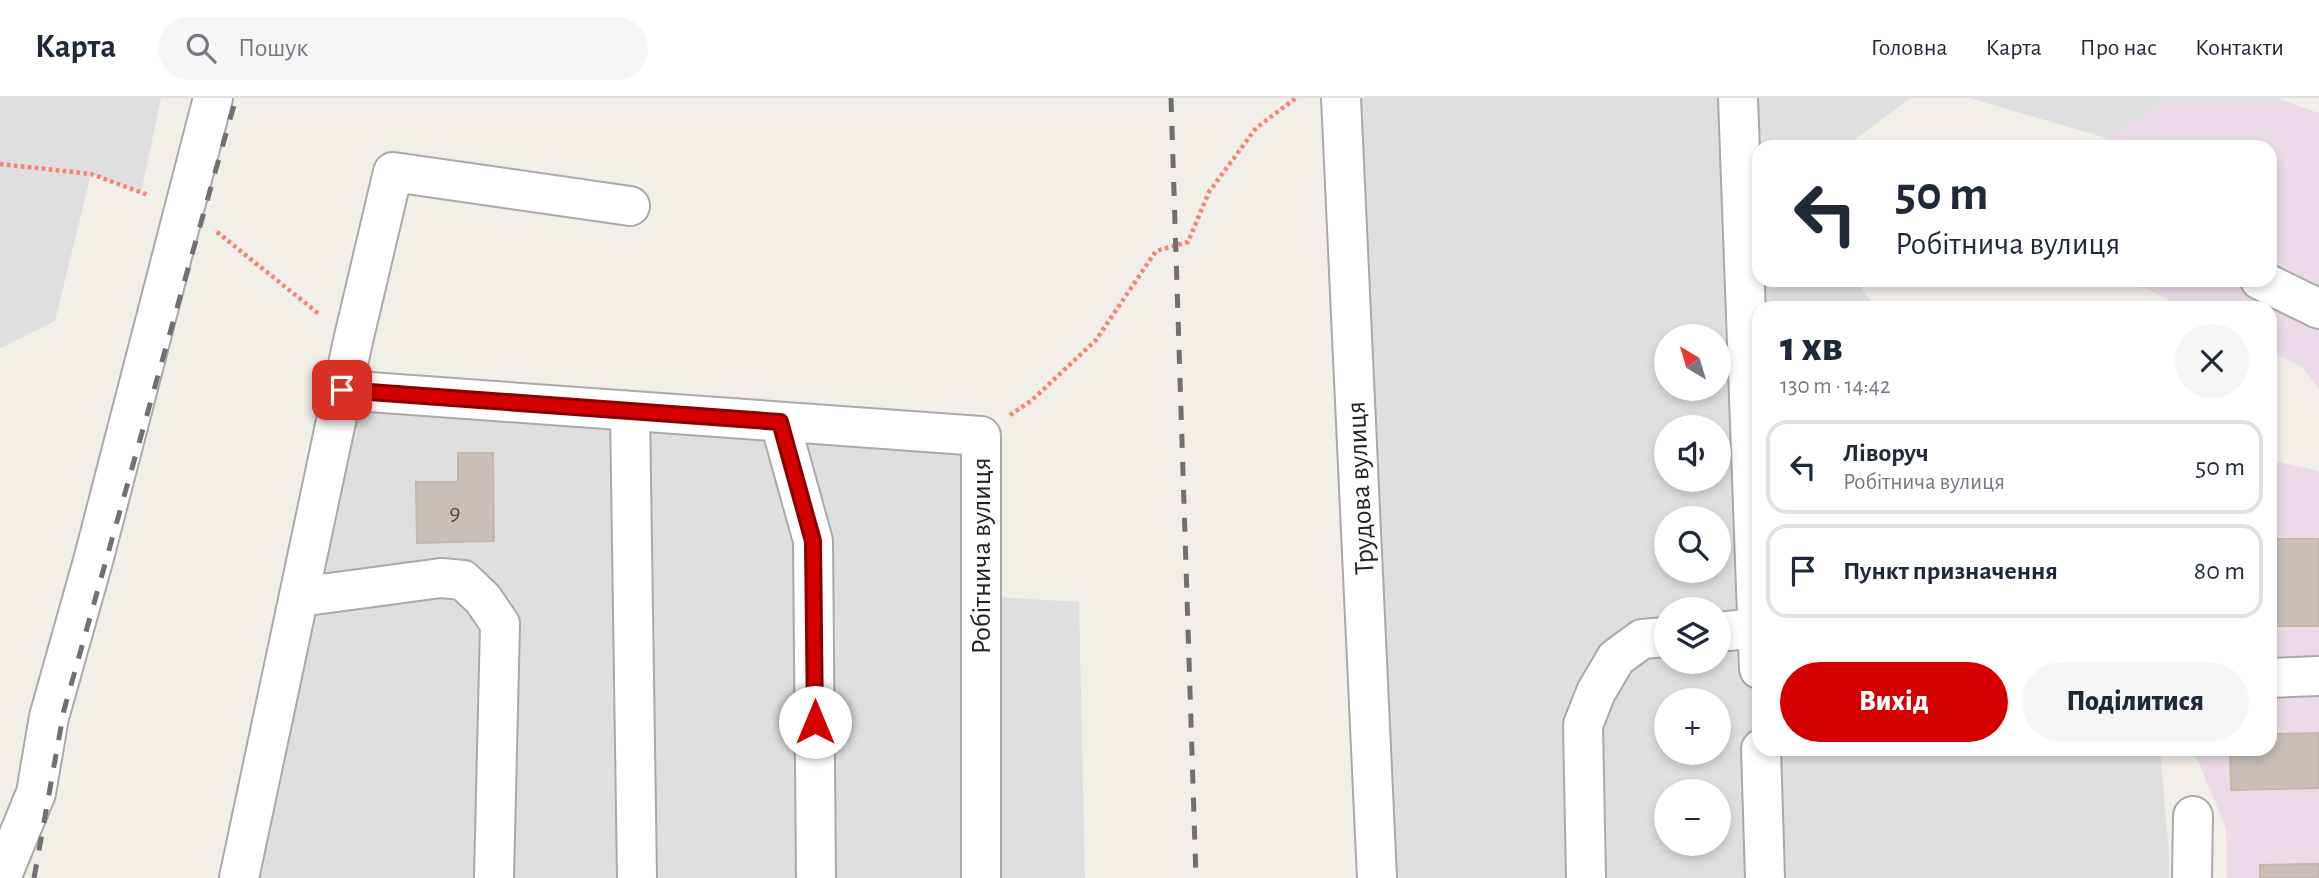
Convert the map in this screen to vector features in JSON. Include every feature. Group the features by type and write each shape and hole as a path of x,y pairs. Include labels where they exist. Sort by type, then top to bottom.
{"street":[{"path":"1,878 36,793 49,717 93,561 213,98"},
{"name":"Трудова вулиця","path":"1342,98 1377,878"},
{"path":"1738,98 1752,469"},
{"path":"239,878 342,390 393,172 630,206"},
{"path":"2274,287 2319,309"},
{"name":"Робітнича вулиця","path":"342,390 981,436 981,878"},
{"path":"630,411 637,878"},
{"path":"780,422 813,541 816,878"},
{"path":"299,597 441,578 463,580 483,598 500,624 494,878"},
{"path":"1731,631 1752,629"},
{"path":"1586,878 1583,725 1596,692 1616,658 1643,639 1654,638"},
{"path":"2277,678 2319,676"},
{"path":"1761,756 1765,878"},
{"path":"2192,878 2193,816"}],"path":[{"path":"981,436 1031,401 1096,340 1156,251 1188,242 1209,192 1256,128 1296,98"}],"shaded area":[{"path":"0,98 161,98 141,193 91,174 55,321 0,348"},
{"path":"1341,98 1910,98 1854,140 1752,140 1752,287 1860,287 1871,301 1752,301 1752,756 2161,756 2169,878 1377,878"},
{"path":"1970,98 2171,98 2109,139"},
{"path":"2171,98 2277,98 2319,113 2319,389 2302,367 2277,354 2277,301 2171,301 2143,287 2277,287 2277,140 2104,140"},
{"path":"342,390 981,436 980,596 1079,602 1085,878 239,878"},
{"path":"2277,462 2319,471 2319,878 2227,878 2226,828 2196,756 2277,756"}],"building":[{"path":"458,453 493,453 494,541 417,543 416,482 458,482"},
{"path":"2277,539 2319,539 2319,626 2277,626"},
{"path":"2319,733 2319,788 2231,790 2230,756 2277,756 2277,734"},
{"path":"2319,864 2319,878 2260,878 2260,865"}],"railway":[{"path":"34,878 64,710 236,98"},
{"path":"1171,98 1196,878"}],"route":[{"path":"342,390 780,422 813,541 815,722"}]}
